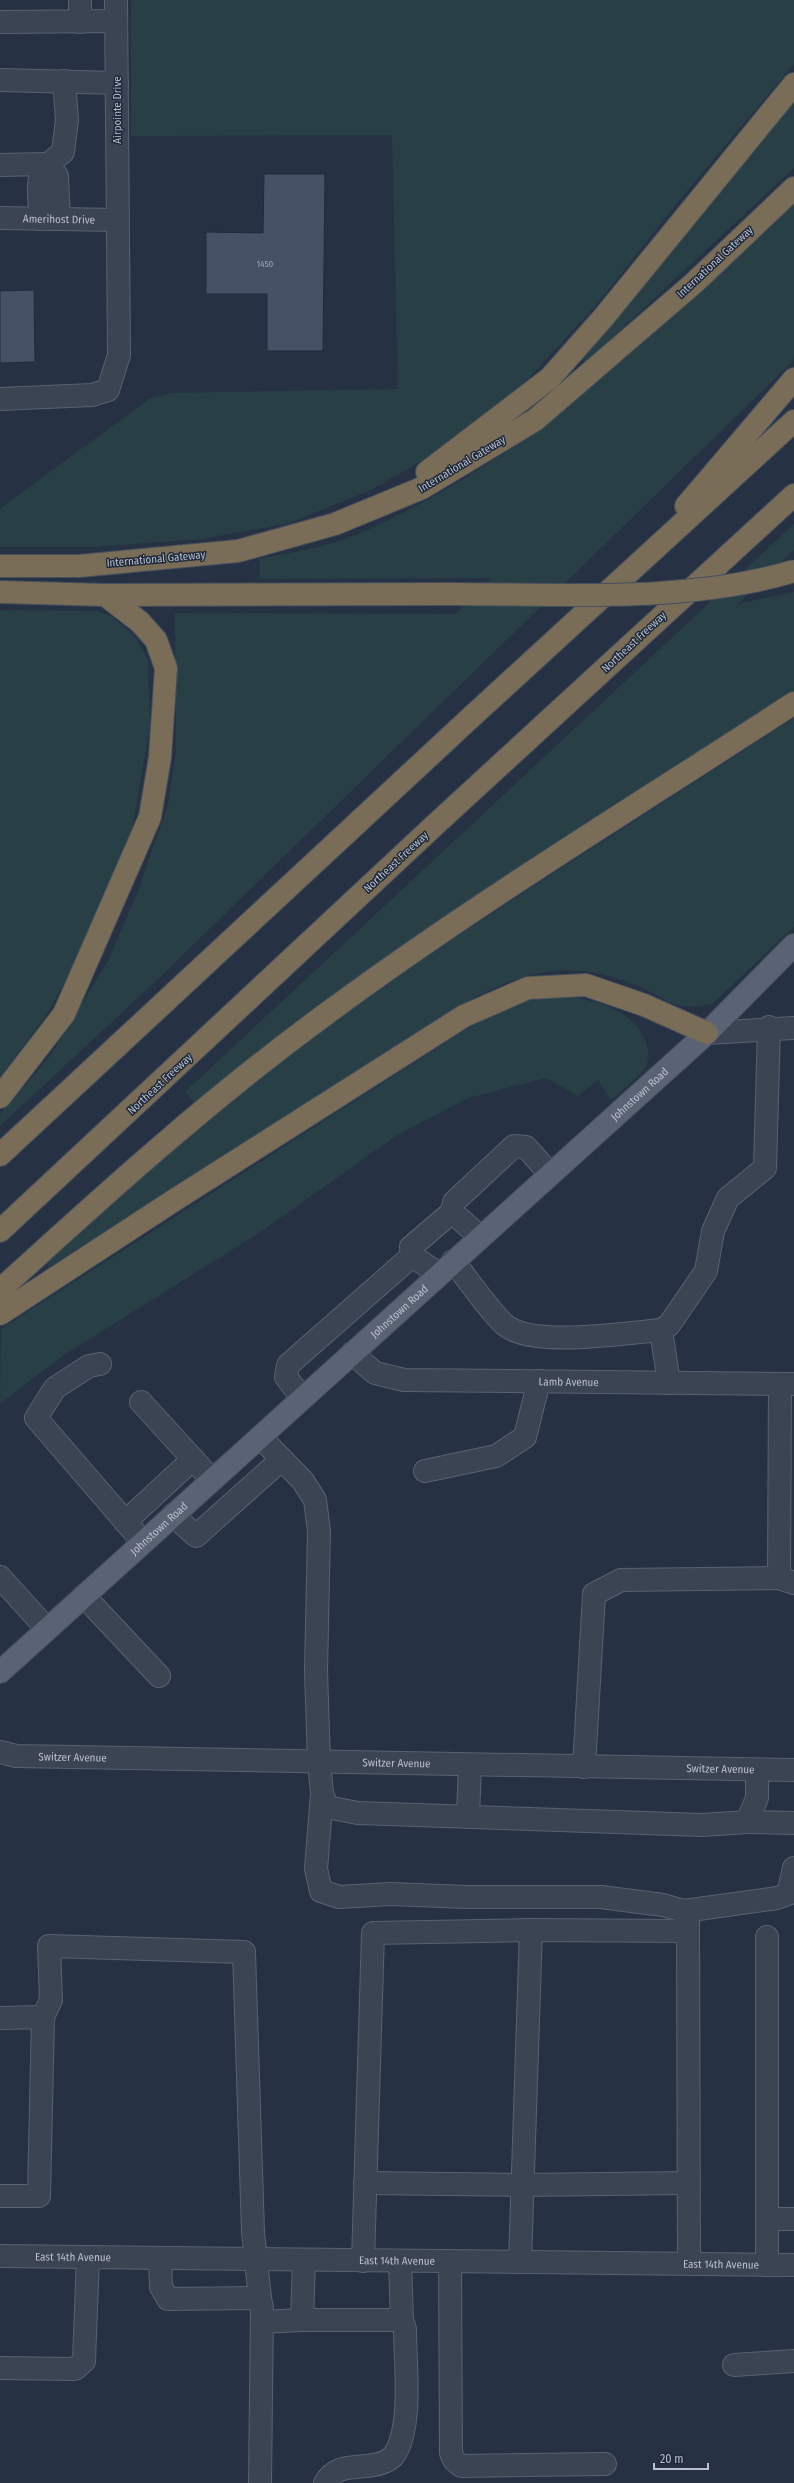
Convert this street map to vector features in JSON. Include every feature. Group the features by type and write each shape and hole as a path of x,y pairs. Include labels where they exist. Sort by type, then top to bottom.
{"highway":[{"path":"336,524 417,479 550,378 603,318 794,84"},
{"name":"International Gateway","path":"0,566 79,566 238,551 336,524 422,488 535,420 694,283 794,188"},
{"path":"624,577 794,379"},
{"path":"0,1154 624,577 794,422"},
{"name":"Northeast Freeway","path":"0,1231 449,813 794,495"},
{"path":"0,592 105,595 596,594 689,590 758,580 794,571"},
{"path":"0,1097 64,1014 150,817 160,757 166,668 156,640 140,622 105,595"},
{"path":"0,1290 136,1166 221,1095 325,1014 392,966 794,703"},
{"path":"0,1314 146,1218 464,1016 528,988 586,985 644,1005 707,1032"}],"main road":[{"name":"Johnstown Road","path":"0,1672 707,1032 794,945"}],"street":[{"name":"Airpointe Drive","path":"0,399 92,395 108,390 119,354 116,0"},
{"path":"0,9 80,10 116,21"},
{"path":"0,22 80,10"},
{"path":"0,80 117,83"},
{"path":"0,165 47,164 64,152 67,120 64,81"},
{"path":"47,164 57,176 49,219"},
{"name":"Amerihost Drive","path":"0,218 118,220"},
{"path":"412,1256 446,1268 506,1325 536,1337 579,1337 661,1330 669,1325 706,1270 713,1231 728,1198 764,1168 768,1028"},
{"path":"707,1032 794,1028"},
{"path":"412,1256 411,1247 452,1212 454,1202 514,1146 526,1147 550,1174"},
{"path":"452,1212 480,1237"},
{"path":"302,1398 286,1378 288,1365 412,1256"},
{"path":"661,1330 669,1383"},
{"name":"Lamb Avenue","path":"352,1353 375,1372 404,1380 787,1384"},
{"path":"100,1364 89,1366 55,1388 36,1418 143,1542"},
{"path":"425,1471 496,1456 525,1437 539,1381"},
{"path":"584,1767 594,1594 621,1580 787,1580 787,1384"},
{"path":"141,1402 212,1480"},
{"path":"260,1437 303,1481 315,1500 318,1531 316,1671 319,1762 322,1794 316,1869 322,1891 339,1898 391,1894 466,1897 601,1897 663,1905 686,1921"},
{"path":"173,1515 196,1536 282,1459"},
{"path":"125,1522 193,1460"},
{"path":"0,1577 47,1630"},
{"path":"84,1596 159,1676"},
{"name":"Switzer Avenue","path":"0,1752 16,1756 470,1766 794,1770"},
{"path":"468,1817 470,1766"},
{"path":"747,1822 758,1798 757,1770"},
{"path":"322,1794 328,1807 358,1813 702,1825 747,1822 794,1823"},
{"path":"363,2261 373,1933 531,1930 686,1921 788,1894 794,1868"},
{"path":"686,1921 689,2264"},
{"path":"520,2262 531,1930"},
{"path":"767,1937 767,2265"},
{"path":"0,2196 39,2196 43,2017 51,2000 50,1946 244,1952 253,2232 262,2322 260,2483"},
{"path":"0,2018 43,2017"},
{"path":"365,2183 522,2185 688,2183"},
{"path":"767,2219 794,2219"},
{"name":"East 14th Avenue","path":"0,2256 304,2261 794,2265"},
{"path":"0,2368 75,2370 84,2361 88,2258"},
{"path":"160,2258 162,2287 168,2299 260,2298"},
{"path":"302,2320 304,2261"},
{"path":"325,2483 331,2474 341,2468 382,2464 394,2456 402,2439 405,2429 405,2329 402,2320 400,2262"},
{"path":"450,2262 451,2453 454,2460 461,2466 605,2464"},
{"path":"262,2322 302,2320 402,2320"},
{"path":"734,2365 794,2361"}],"green space":[{"path":"131,0 794,0 794,64 681,198 597,304 526,381 456,441 371,490 289,523 202,539 93,547 0,547 0,509 149,399 172,393 398,389 392,135 131,136"},
{"path":"794,99 794,168 585,363 581,358"},
{"path":"794,199 794,359 791,363 160,977 0,1126 0,1114 51,1055 109,959 138,891 168,805 176,752 175,613 456,614 492,578 260,579 259,559 327,545 364,532 443,491 492,461 584,393 627,356 670,318"},
{"path":"794,524 794,550 738,604 794,592 794,693 195,1103 185,1092"},
{"path":"0,610 96,611 110,615 136,638 148,661 150,726 133,824 115,884 71,971 47,1014 0,1077"},
{"path":"794,718 794,927 712,1004 689,1007 672,1003 636,985 613,977 591,972 570,970 550,971 510,981 468,1001 49,1267 45,1261 133,1181 294,1051 434,951"},
{"path":"557,996 583,999 608,1006 619,1011 630,1019 638,1028 645,1040 648,1053 646,1066 635,1079 611,1100 598,1080 578,1096 546,1078 468,1098 397,1135 262,1231 61,1357 0,1404 1,1329 459,1034 507,1006 534,998"}],"building":[{"path":"264,174 325,174 323,351 267,351 267,294 206,294 206,232 263,233"},
{"path":"34,290 35,362 0,363 0,291"}]}
